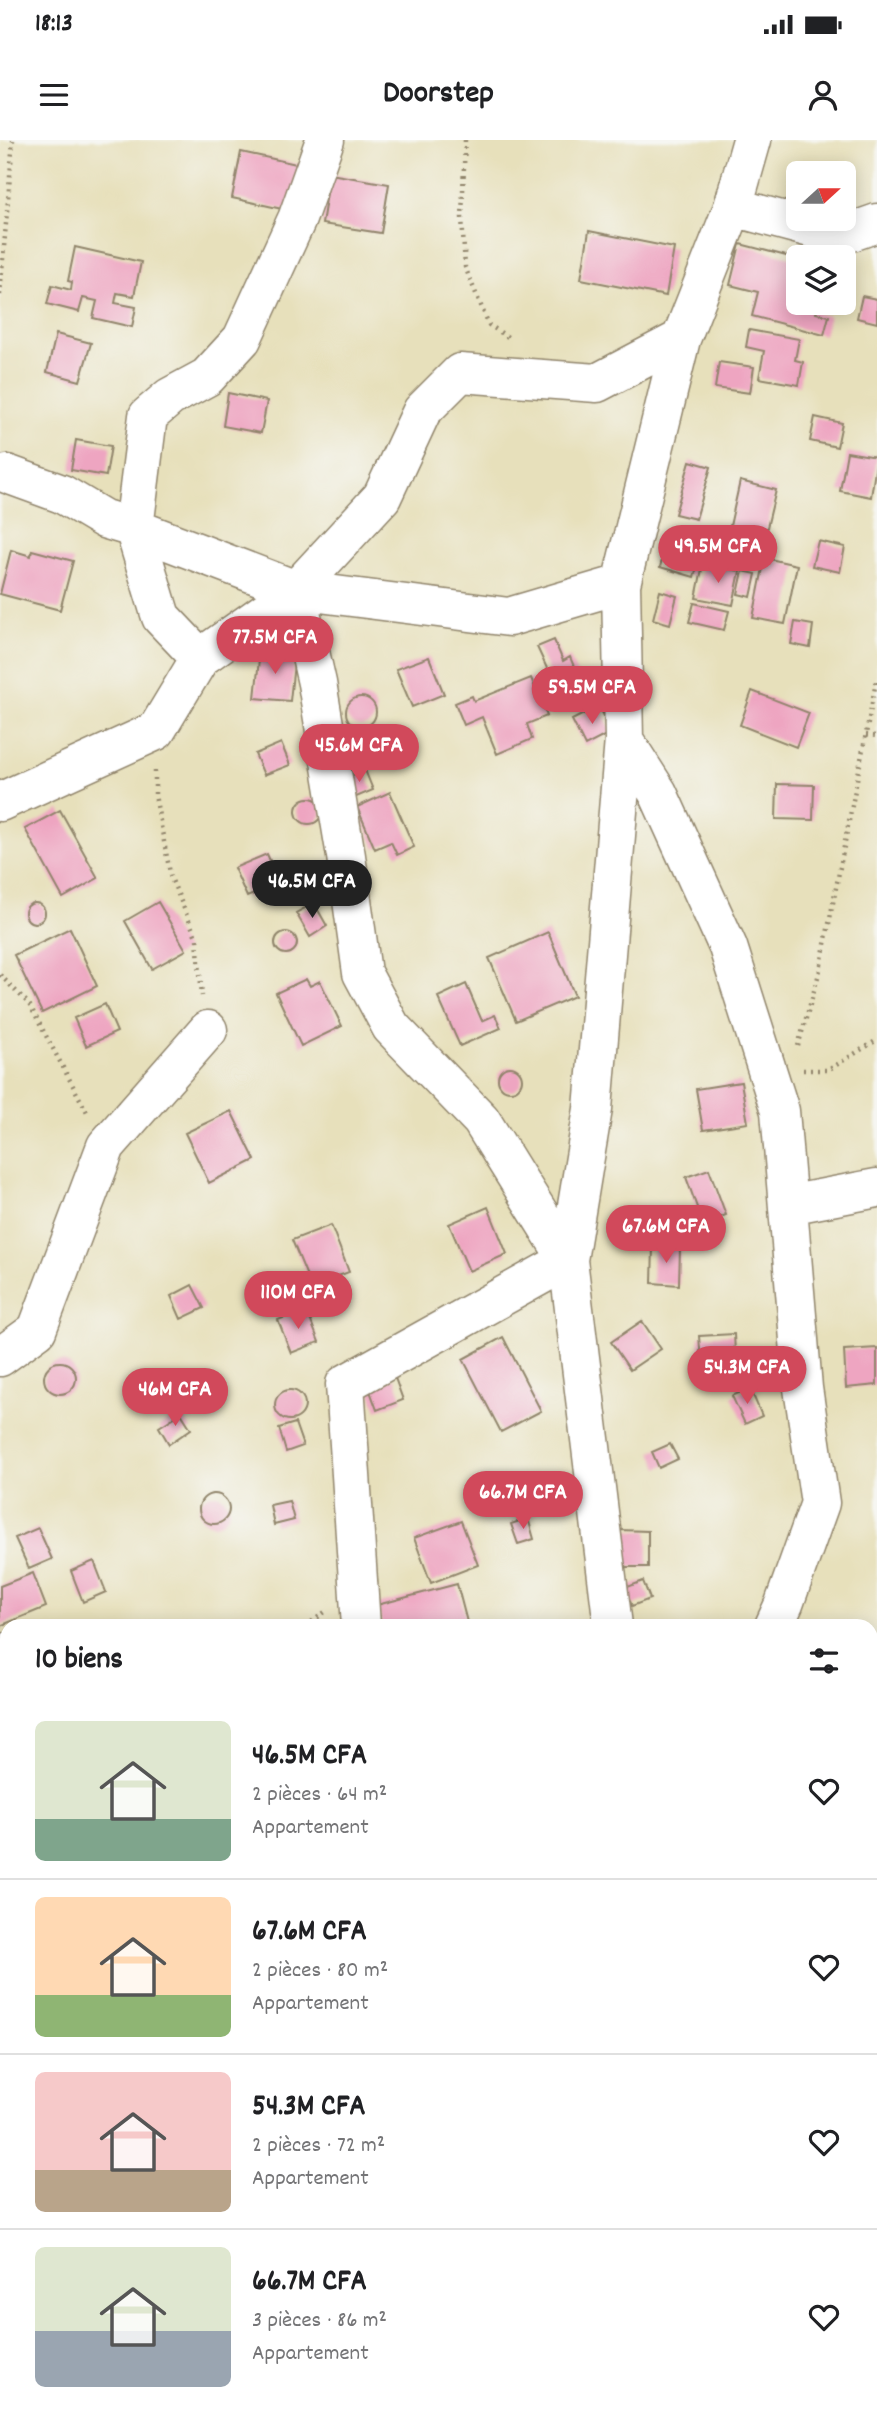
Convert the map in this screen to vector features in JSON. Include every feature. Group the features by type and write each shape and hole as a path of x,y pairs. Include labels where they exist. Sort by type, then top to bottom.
{"street":[{"path":"200,659 162,617 134,528 148,416 170,397 207,377 242,338 297,219 325,140"},
{"path":"612,1619 568,1261 593,1109 624,740 621,584 681,340 733,206 752,140"},
{"path":"733,206 840,236 877,223"},
{"path":"0,802 156,731 200,659 296,590 382,497 422,411 460,373 597,383 681,340"},
{"path":"7,474 62,494 104,519 296,590 509,617 621,584"},
{"path":"296,590 321,709 346,856 362,973 391,1027 481,1120 568,1261"},
{"path":"624,740 658,793 728,947 780,1111 803,1388 820,1503 777,1619"},
{"path":"0,1357 37,1330 106,1146 208,1030"},
{"path":"788,1205 877,1188"},
{"path":"361,1619 345,1384 568,1261"}],"path":[{"path":"0,295 13,140"},
{"path":"465,140 462,217 465,267 489,325 512,340"},
{"path":"795,1057 820,970 877,677"},
{"path":"156,731 155,795 171,878 197,939 200,986 208,1030"},
{"path":"866,736 877,736"},
{"path":"0,975 29,1004 106,1146"},
{"path":"780,1111 792,1070 828,1070 877,1040"}],"building":[{"path":"241,152 301,165 291,211 232,198"},
{"path":"330,174 389,184 381,233 322,224"},
{"path":"589,231 674,248 666,296 581,279"},
{"path":"740,244 786,256 786,315 829,316 824,335 752,316 758,292 730,285"},
{"path":"75,247 141,262 134,296 117,293 115,303 136,307 132,327 93,318 97,301 83,298 79,312 47,304 52,285 71,290 72,282 68,281"},
{"path":"862,296 877,299 877,323 857,318"},
{"path":"749,330 799,339 795,360 803,362 799,385 759,378 764,351 746,347"},
{"path":"56,334 91,343 80,381 47,372"},
{"path":"719,362 754,367 750,393 715,388"},
{"path":"228,393 267,401 261,433 223,426"},
{"path":"815,417 842,423 837,447 810,441"},
{"path":"76,440 111,446 106,476 71,470"},
{"path":"847,452 877,457 871,497 840,491"},
{"path":"690,461 711,467 696,519 675,514"},
{"path":"740,481 776,490 763,544 728,535"},
{"path":"669,535 704,545 694,577 660,567"},
{"path":"818,541 845,547 840,572 812,566"},
{"path":"11,550 31,556 32,550 73,561 60,610 0,594"},
{"path":"765,558 797,565 785,624 753,618"},
{"path":"703,564 740,571 733,605 696,598"},
{"path":"743,571 756,574 751,597 738,594"},
{"path":"660,591 677,596 670,624 653,619"},
{"path":"694,603 729,611 724,630 689,622"},
{"path":"795,622 813,625 810,648 791,644"},
{"path":"554,640 563,661 570,657 586,695 564,705 537,647"},
{"path":"260,650 295,654 290,701 255,698"},
{"path":"429,657 444,694 412,707 396,669"},
{"path":"531,678 547,716 527,724 532,739 497,754 482,717 464,725 455,703 472,696 474,701"},
{"path":"752,691 809,713 796,747 740,725"},
{"path":"361,697 372,701 376,712 372,723 361,727 350,723 346,712 350,701"},
{"path":"599,706 612,732 585,746 572,720"},
{"path":"281,743 290,765 264,775 255,754"},
{"path":"365,770 373,790 354,798 345,778"},
{"path":"777,784 814,785 813,820 776,819"},
{"path":"390,792 414,847 397,855 391,842 375,849 357,807"},
{"path":"309,798 318,802 322,811 318,820 309,824 300,820 296,811 300,802"},
{"path":"60,810 98,878 63,898 25,829"},
{"path":"267,854 280,883 247,897 234,868"},
{"path":"158,902 186,950 152,969 125,921"},
{"path":"31,903 39,903 45,913 39,923 31,923 25,917 25,909"},
{"path":"314,903 327,926 310,937 296,913"},
{"path":"70,928 97,986 42,1013 14,955"},
{"path":"286,932 294,935 297,943 294,951 286,954 278,951 275,943 278,935"},
{"path":"548,932 575,996 516,1021 489,958"},
{"path":"306,979 310,986 320,981 342,1026 301,1046 276,993"},
{"path":"466,984 482,1021 495,1015 501,1028 460,1046 438,997"},
{"path":"105,1004 117,1032 86,1046 74,1018"},
{"path":"510,1067 521,1074 522,1079 515,1090 510,1091 499,1084 498,1079 505,1068"},
{"path":"741,1082 748,1123 703,1130 696,1089"},
{"path":"231,1111 255,1160 209,1183 185,1133"},
{"path":"709,1169 726,1215 703,1224 686,1177"},
{"path":"488,1207 507,1254 469,1271 449,1224"},
{"path":"690,1217 695,1219 695,1229 690,1231 685,1229 683,1224 685,1219"},
{"path":"331,1225 349,1272 311,1286 292,1240"},
{"path":"653,1246 680,1247 679,1285 652,1283"},
{"path":"192,1285 204,1308 181,1319 171,1296"},
{"path":"306,1309 319,1342 291,1353 278,1320"},
{"path":"642,1321 661,1349 630,1370 611,1342"},
{"path":"734,1334 736,1372 702,1374 699,1336"},
{"path":"503,1337 541,1411 501,1432 463,1359"},
{"path":"877,1348 877,1385 846,1388 844,1350"},
{"path":"60,1362 71,1367 76,1378 71,1389 60,1394 49,1389 44,1378 49,1367"},
{"path":"395,1378 403,1400 377,1410 369,1388"},
{"path":"750,1388 762,1416 745,1424 732,1396"},
{"path":"290,1390 296,1391 304,1399 304,1411 296,1419 290,1420 284,1419 276,1411 275,1405 276,1399 284,1391"},
{"path":"181,1413 191,1429 169,1444 159,1427"},
{"path":"295,1423 303,1446 286,1452 279,1428"},
{"path":"670,1444 678,1459 659,1468 652,1452"},
{"path":"214,1494 220,1495 228,1503 228,1515 220,1523 214,1524 208,1523 200,1515 199,1509 200,1503 208,1495"},
{"path":"289,1501 294,1520 274,1525 270,1505"},
{"path":"528,1518 534,1539 518,1544 511,1524"},
{"path":"461,1521 478,1565 431,1583 414,1538"},
{"path":"38,1528 52,1559 29,1569 15,1538"},
{"path":"619,1530 648,1531 648,1567 618,1567"},
{"path":"94,1561 106,1592 83,1602 71,1571"},
{"path":"33,1573 46,1607 17,1619 0,1619 0,1586"},
{"path":"643,1581 650,1599 632,1606 625,1588"},
{"path":"457,1584 466,1619 380,1619 377,1605"}]}
